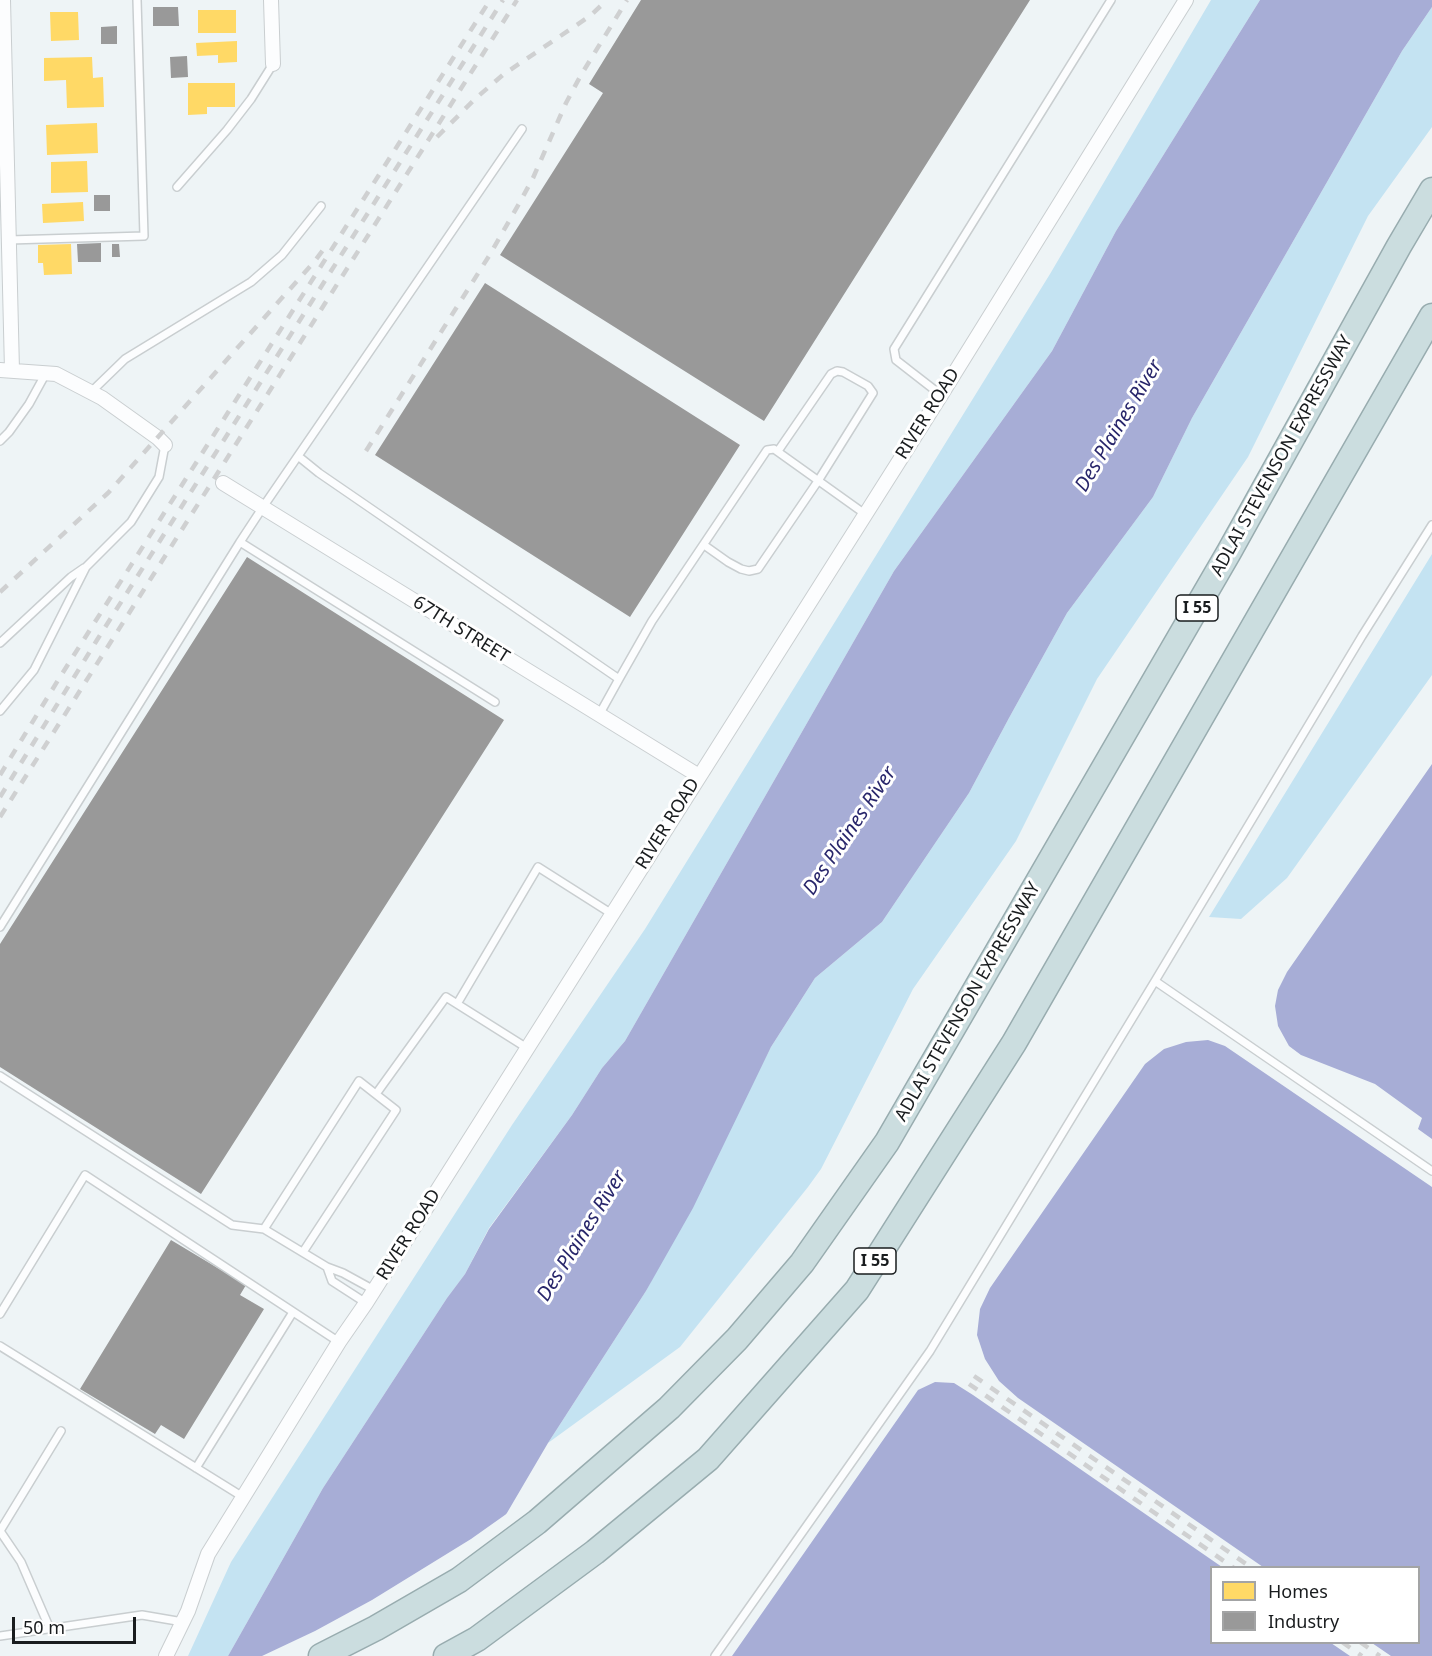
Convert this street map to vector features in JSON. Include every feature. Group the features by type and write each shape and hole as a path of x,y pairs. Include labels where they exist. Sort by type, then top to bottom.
{"highway":[{"name":"ADLAI STEVENSON EXPRESSWAY","path":"321,1656 376,1628 459,1580 537,1522 669,1408 737,1339 802,1263 887,1142 1229,552 1432,190"},
{"name":"I 55","path":"446,1656 477,1638 595,1552 708,1459 857,1290 1014,1043 1432,316"}],"street":[{"path":"3,0 9,240 6,370 56,374 102,398 165,445"},
{"path":"271,0 273,64"},
{"name":"RIVER ROAD","path":"166,1656 183,1622 208,1554 243,1497 941,394 1186,0"},
{"name":"67TH STREET","path":"223,483 699,777"}],"lane":[{"path":"9,240 144,236 137,0"},
{"path":"941,394 896,360 894,349 1111,0"},
{"path":"177,187 227,130 251,99 273,64"},
{"path":"0,927 263,507 522,129"},
{"path":"91,392 125,359 251,282 282,255 321,206"},
{"path":"704,545 741,569 749,571 758,569 818,482 873,393 867,386 843,372 837,371 831,374 778,452"},
{"path":"0,441 30,404 46,373"},
{"path":"0,643 71,577 86,567 130,522 159,477 165,445"},
{"path":"599,715 652,621 767,450 774,449 865,514"},
{"path":"298,456 319,473 620,679"},
{"path":"715,1656 930,1351 1362,636 1432,525"},
{"path":"240,543 495,702"},
{"path":"0,711 34,669 86,567"},
{"path":"458,1004 538,867 612,914"},
{"path":"1155,981 1432,1170"},
{"path":"376,1094 446,997 527,1048"},
{"path":"0,1076 232,1225 264,1229 327,1267 343,1272 375,1290"},
{"path":"264,1229 359,1081 396,1110 303,1252"},
{"path":"0,1314 85,1175 339,1342"},
{"path":"327,1267 333,1281 366,1303"},
{"path":"196,1468 293,1312"},
{"path":"0,1346 243,1497"},
{"path":"50,1629 21,1562 0,1531 61,1431"},
{"path":"0,1636 142,1615 183,1622"}],"shaded area":[{"path":"1211,0 1260,0 1116,231 1052,351 894,571 625,1041 602,1068 572,1115 489,1228 465,1274 323,1488 228,1656 188,1656 231,1562 512,1125 645,929 1050,274"},
{"path":"1432,7 1432,127 1368,216 1248,457 1097,679 1016,841 913,989 821,1169 680,1347 548,1443 646,1291 771,1047 815,978 882,922 969,793 1067,613 1153,497 1192,418 1402,51"},
{"path":"1432,554 1432,675 1287,878 1241,919 1209,917"}],"water":[{"name":"Des Plaines River","path":"1260,0 1432,0 1432,7 1402,51 1192,418 1153,497 1067,613 969,793 882,922 815,978 771,1047 693,1208 646,1291 548,1443 423,1656 228,1656 323,1488 465,1274 489,1229 572,1115 602,1068 625,1041 894,571 1052,351 1116,231"},
{"path":"1432,764 1432,1139 1418,1129 1422,1118 1375,1084 1301,1055 1289,1046 1278,1026 1275,1006 1278,990 1287,972"},
{"path":"1208,1040 1225,1046 1432,1187 1432,1656 1391,1656 1373,1644 1420,1644 1420,1566 1262,1566 1018,1398 999,1381 985,1359 977,1335 980,1309 990,1288 1145,1064 1164,1049 1186,1042"},
{"path":"935,1382 954,1383 1221,1566 1210,1566 1210,1644 1332,1644 1350,1656 732,1656 918,1390"}],"pier":[{"path":"512,1510 426,1656 262,1656 372,1600 471,1539"}],"building: Homes":[{"path":"198,10 236,10 236,33 198,33"},
{"path":"50,12 78,12 79,40 51,41"},
{"path":"237,41 237,62 218,63 218,55 197,56 196,43"},
{"path":"92,57 93,78 103,77 104,107 67,108 66,80 44,81 44,58"},
{"path":"188,83 235,83 235,107 207,107 207,114 188,115"},
{"path":"97,123 98,153 47,155 46,125"},
{"path":"87,161 88,192 51,193 51,162"},
{"path":"83,202 84,221 43,223 42,204"},
{"path":"71,244 72,274 44,275 43,263 38,263 38,245"}],"building: Industry":[{"path":"641,0 1030,0 764,421 500,255 603,93 589,84"},
{"path":"153,7 178,7 179,26 153,26"},
{"path":"117,26 117,44 101,44 101,27"},
{"path":"187,56 188,77 171,78 170,57"},
{"path":"94,195 110,195 110,211 94,211"},
{"path":"101,243 101,262 78,262 77,244"},
{"path":"112,244 119,244 120,257 112,257"},
{"path":"485,283 740,445 630,617 375,455"},
{"path":"247,557 504,720 201,1194 0,1067 0,944"},
{"path":"171,1240 246,1285 240,1295 264,1309 184,1439 161,1425 155,1434 80,1389"}],"railway":[{"path":"0,775 490,0"},
{"path":"0,797 503,0"},
{"path":"0,817 517,0"},
{"path":"437,137 504,74 590,16 607,0"},
{"path":"366,451 489,256 533,178 581,75 627,0"},
{"path":"0,592 108,493 323,250"},
{"path":"974,1376 1249,1566"},
{"path":"969,1384 1231,1566"},
{"path":"1345,1644 1362,1656"},
{"path":"1363,1644 1380,1656"}]}
